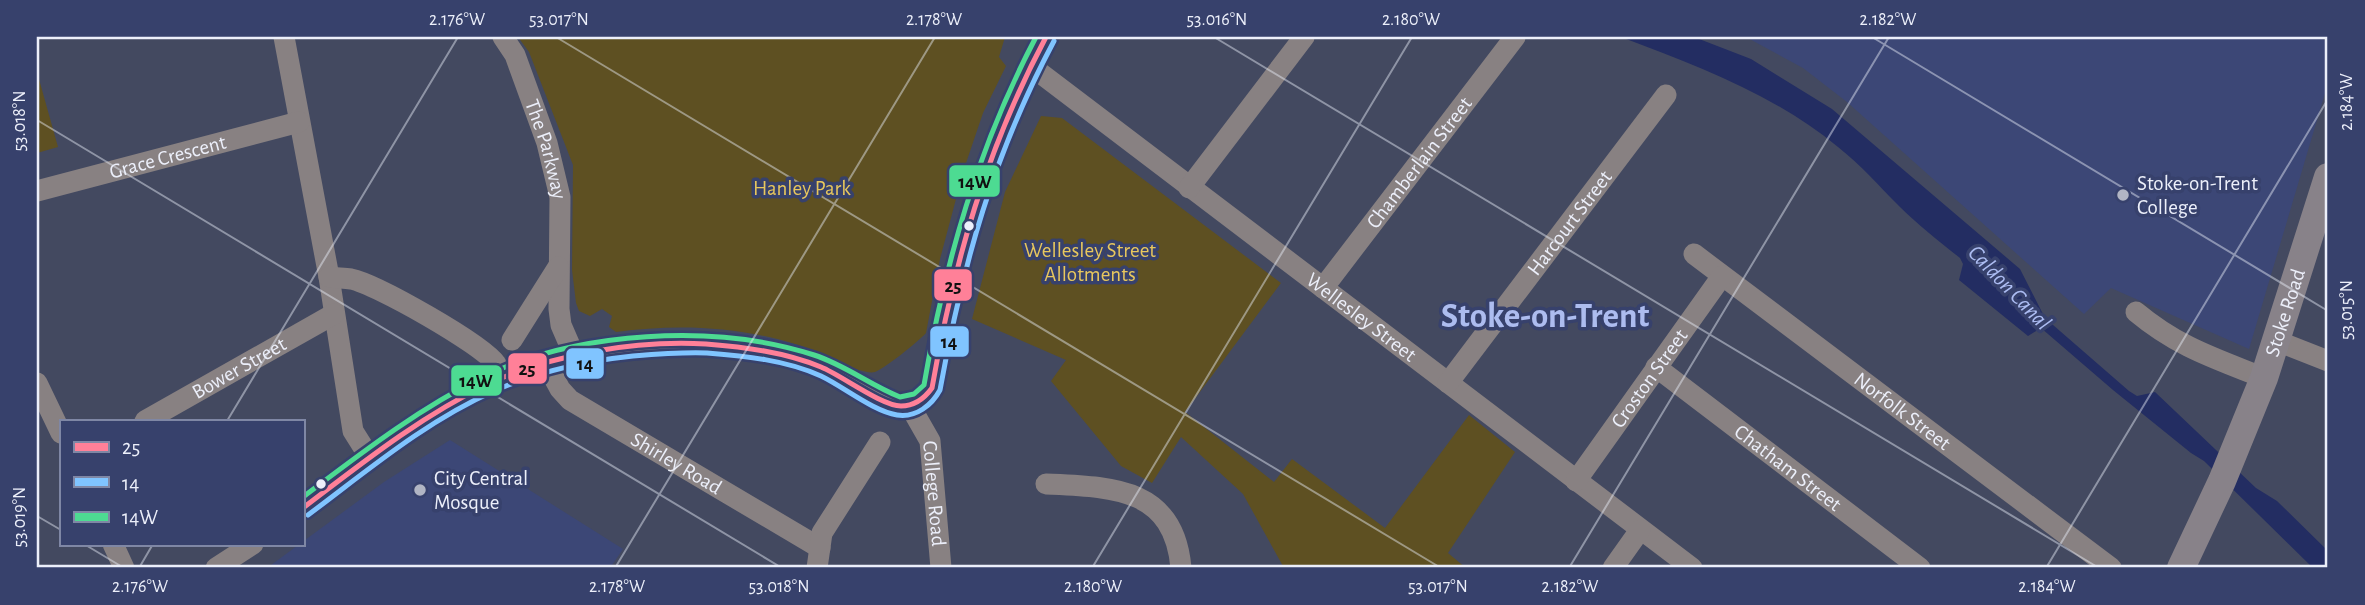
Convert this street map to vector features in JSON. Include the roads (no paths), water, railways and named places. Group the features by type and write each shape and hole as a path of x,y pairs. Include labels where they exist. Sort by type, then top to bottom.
{"main road":[{"name":"Stoke Road","path":"2181,568 2222,481 2264,378 2328,180"}],"street":[{"path":"284,37 329,277 353,431 370,458"},
{"name":"The Parkway","path":"503,37 515,55 547,143 560,197 558,267 561,325 574,355"},
{"path":"304,507 370,458 456,401 503,379 574,355 664,345 748,347 818,366 898,406 909,406 925,398 932,388 967,225 1007,112 1046,37"},
{"path":"1189,188 1304,37"},
{"name":"Chamberlain Street","path":"1323,288 1515,37"},
{"name":"Wellesley Street","path":"1031,66 1692,568"},
{"name":"Harcourt Street","path":"1448,383 1666,95"},
{"name":"Grace Crescent","path":"37,191 299,122"},
{"name":"Norfolk Street","path":"1694,254 2110,568"},
{"path":"512,340 558,267"},
{"name":"Croston Street","path":"1576,481 1722,276"},
{"path":"329,277 352,279 386,292 481,351 496,363 503,379"},
{"path":"2136,312 2159,331 2188,348 2264,378"},
{"name":"Bower Street","path":"147,420 334,314"},
{"path":"2277,341 2328,361"},
{"name":"Shirley Road","path":"547,365 560,389 570,400 818,558"},
{"name":"Chatham Street","path":"1656,367 1920,568"},
{"path":"37,383 60,431"},
{"name":"College Road","path":"909,406 930,441 940,568"},
{"path":"818,558 822,533 880,442"},
{"path":"1046,484 1087,486 1128,493 1155,507 1171,528 1179,547 1181,568"},
{"path":"1613,568 1640,530"},
{"path":"114,546 124,568"},
{"path":"216,568 250,546"}],"water":[{"name":"Caldon Canal","path":"1621,37 1694,37 1751,59 1832,109 2020,269 2045,318 2129,391 2137,396 2155,392 2256,488 2277,501 2328,551 2328,568 2313,568 2204,461 2113,390 2041,328 2028,336 1959,280 1963,264 1960,258 1914,220 1862,168 1813,128 1734,83"}],"place":[{"name":"Stoke-on-Trent College","path":"2123,195"},
{"name":"City Central Mosque","path":"420,490"}],"district":[{"name":"Stoke-on-Trent","path":"1545,315"}],"park label":[{"name":"Hanley Park","path":"802,188"},
{"name":"Wellesley Street Allotments","path":"1090,262"}]}
